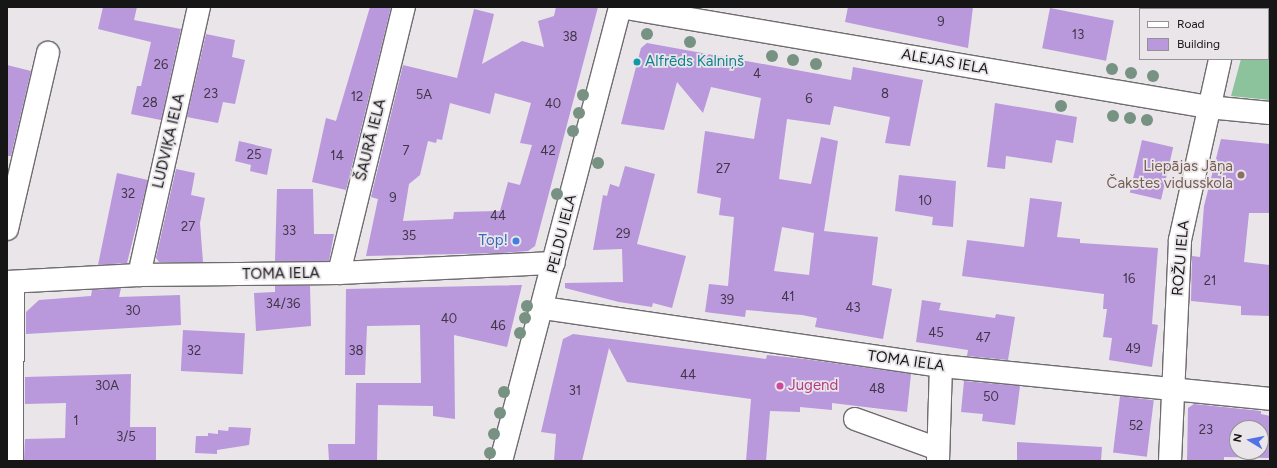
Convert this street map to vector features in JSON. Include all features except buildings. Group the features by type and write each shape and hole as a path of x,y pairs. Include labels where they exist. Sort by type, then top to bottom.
{"street":[{"name":"LUDVIĶA IELA","path":"139,275 200,7"},
{"name":"ŠAURĀ IELA","path":"339,273 404,7"},
{"name":"ALEJAS IELA","path":"620,7 1208,107 1270,113"},
{"name":"PELDU IELA","path":"501,461 543,308 620,7"},
{"path":"7,229 48,53"},
{"name":"ROŽU IELA","path":"1170,461 1180,240 1208,107 1220,60"},
{"name":"TOMA IELA","path":"10,282 139,275 339,273 554,263"},
{"path":"10,282 12,461"},
{"name":"TOMA IELA","path":"543,308 940,366 1173,391 1270,399"},
{"path":"855,419 938,455 940,366"}],"green space":[{"path":"1255,7 1270,7 1270,100 1231,96 1241,60 1269,60 1269,8"}],"place":[{"name":"Alfrēds Kalniņš","path":"637,62"},
{"name":"Liepājas Jāņa Čakstes vidusskola","path":"1241,175"},
{"name":"Top!","path":"516,241"},
{"name":"Jugend","path":"780,386"}]}
